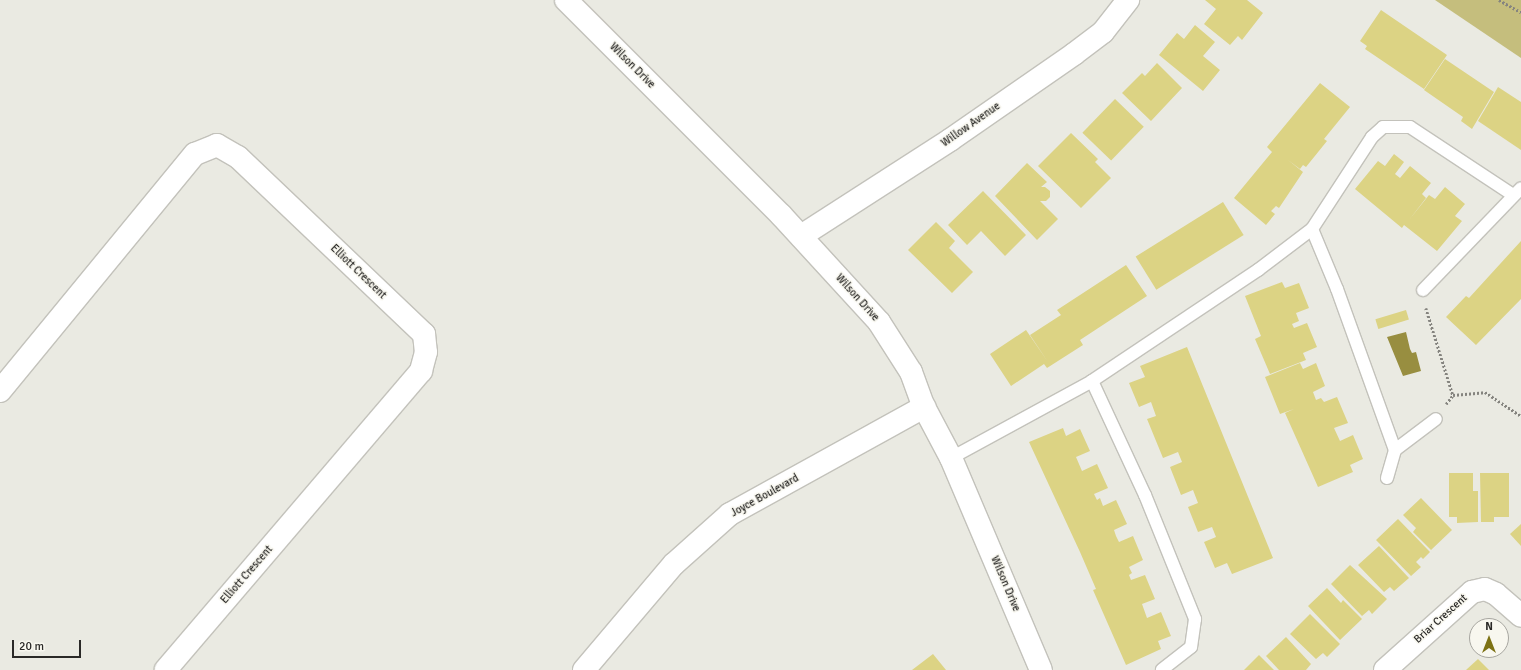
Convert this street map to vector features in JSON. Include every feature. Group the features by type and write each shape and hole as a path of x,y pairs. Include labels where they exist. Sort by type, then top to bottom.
{"street":[{"name":"Wilson Drive","path":"566,0 801,236 879,322 911,372 924,407 951,458 1041,670"},
{"name":"Willow Avenue","path":"801,236 943,144 1074,54 1103,32 1128,0"},
{"name":"Elliott Crescent","path":"0,391 195,154 217,145 238,157 424,334 426,352 421,371 166,670"},
{"name":"Joyce Boulevard","path":"584,670 674,564 730,514 924,407"},
{"name":"Briar Crescent","path":"1385,670 1472,592 1485,589 1496,594 1521,616"}],"lane":[{"path":"951,458 1092,381 1258,270 1312,229 1372,137 1383,127 1410,127 1517,192 1423,290"},
{"path":"1312,229 1337,289 1395,450"},
{"path":"1092,381 1145,495 1195,619 1191,647 1162,670"},
{"path":"1386,478 1395,450 1436,419"}],"path":[{"path":"1499,0 1521,12"},
{"path":"1423,290 1429,322 1453,395"},
{"path":"1436,419 1453,395 1485,392 1521,416"}],"shaded area":[{"path":"1435,0 1521,0 1521,58"},
{"path":"1406,332 1410,349 1412,353 1416,352 1421,371 1403,376 1387,337"}],"building":[{"path":"1205,0 1247,0 1263,13 1242,40 1238,36 1230,45 1204,24 1216,9"},
{"path":"1381,10 1447,55 1424,89 1365,49 1367,46 1360,41"},
{"path":"1195,25 1215,42 1203,56 1220,70 1203,91 1159,55 1177,33 1184,39"},
{"path":"1445,59 1494,92 1472,129 1461,121 1463,117 1424,90"},
{"path":"1157,63 1182,88 1151,121 1122,93 1142,73 1145,76"},
{"path":"1320,83 1350,107 1324,139 1327,141 1306,167 1303,165 1300,169 1288,160 1303,172 1279,208 1276,206 1271,211 1275,214 1266,225 1234,198 1272,152 1267,147"},
{"path":"1498,87 1521,102 1521,150 1478,121"},
{"path":"1115,99 1144,127 1111,161 1082,133"},
{"path":"1071,133 1098,159 1095,162 1111,178 1081,208 1038,166"},
{"path":"1394,154 1404,162 1395,174 1400,178 1410,166 1431,183 1422,194 1426,198 1409,220 1429,195 1435,199 1445,187 1465,204 1455,216 1462,221 1437,251 1404,225 1402,228 1355,189 1378,161 1385,166"},
{"path":"1027,163 1047,182 1041,187 1045,187 1050,191 1050,197 1046,201 1040,201 1058,219 1037,240 995,196"},
{"path":"983,191 1026,235 1005,256 981,231 967,245 948,225"},
{"path":"1223,202 1244,235 1156,290 1136,257"},
{"path":"936,222 955,241 949,248 973,272 952,293 908,250"},
{"path":"1521,241 1521,299 1476,345 1446,317 1466,296 1469,298"},
{"path":"1126,265 1147,296 1080,340 1083,345 1047,368 1044,364 1011,386 990,354 1026,330 1048,362 1030,335 1061,315 1057,310"},
{"path":"1282,282 1285,288 1299,283 1309,308 1296,313 1299,321 1292,324 1294,328 1307,323 1317,347 1303,353 1306,360 1270,374 1255,339 1261,336 1245,296"},
{"path":"1406,310 1409,320 1378,329 1375,319"},
{"path":"1187,347 1273,558 1232,574 1227,563 1215,568 1204,542 1216,537 1212,527 1198,532 1188,507 1198,503 1193,490 1181,495 1170,467 1182,462 1178,452 1163,458 1147,419 1156,416 1151,402 1139,407 1129,383 1145,377 1140,366"},
{"path":"1300,363 1303,369 1316,363 1325,386 1313,392 1316,400 1321,398 1324,402 1337,397 1348,423 1334,428 1340,441 1353,435 1363,459 1350,465 1353,472 1318,487 1285,413 1294,409 1280,414 1265,377"},
{"path":"1063,428 1066,436 1080,429 1090,451 1076,457 1082,471 1097,464 1108,488 1094,494 1097,500 1100,498 1103,506 1116,500 1127,524 1114,530 1116,536 1119,542 1133,536 1143,560 1129,567 1132,573 1129,575 1131,580 1145,575 1155,599 1142,604 1147,618 1161,612 1171,636 1158,641 1161,649 1126,665 1093,590 1096,589 1080,552 1029,442"},
{"path":"1449,473 1473,473 1473,491 1478,491 1478,522 1457,523 1457,517 1449,517"},
{"path":"1480,473 1509,473 1509,517 1494,517 1494,522 1481,522"},
{"path":"1421,498 1452,530 1431,550 1413,532 1416,528 1403,515"},
{"path":"1398,519 1430,552 1423,559 1421,557 1416,562 1421,567 1411,576 1376,540"},
{"path":"1521,524 1521,546 1510,534"},
{"path":"1379,546 1409,578 1394,591 1390,587 1384,592 1358,565"},
{"path":"1350,565 1387,599 1372,614 1369,610 1362,616 1331,584"},
{"path":"1327,588 1341,603 1343,600 1362,619 1340,640 1308,606"},
{"path":"1310,614 1340,644 1327,657 1323,653 1316,659 1290,634"},
{"path":"1286,637 1311,664 1306,670 1279,670 1266,656"},
{"path":"933,654 946,670 912,670"},
{"path":"1259,655 1274,670 1244,670"},
{"path":"1478,659 1489,670 1466,670"}]}
